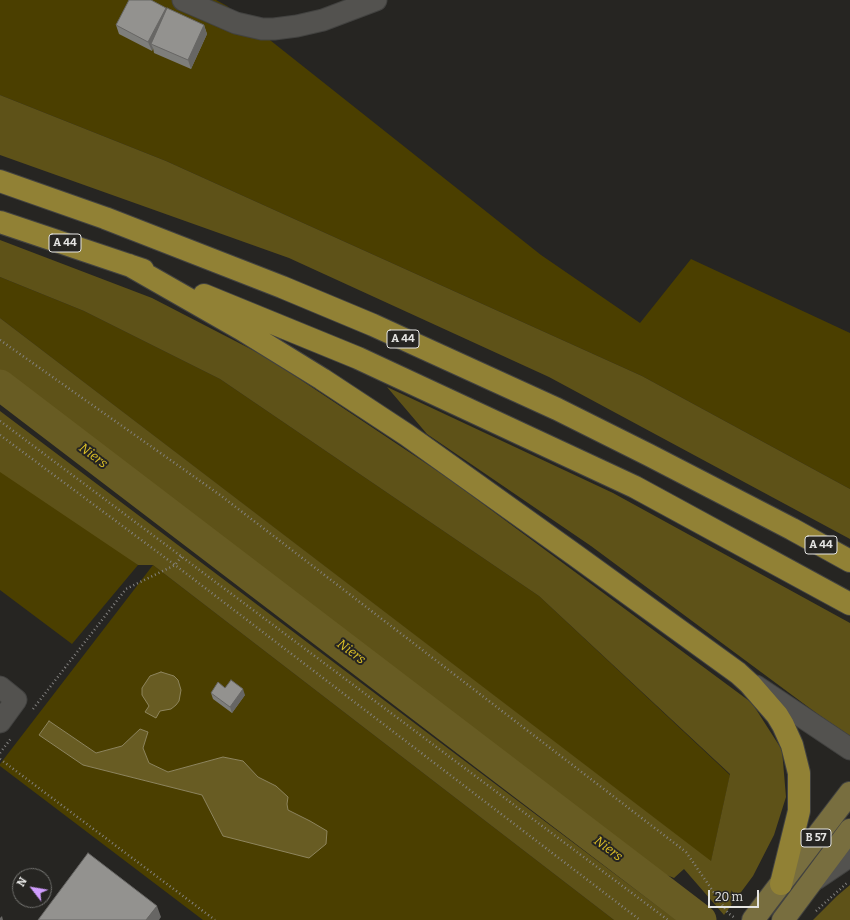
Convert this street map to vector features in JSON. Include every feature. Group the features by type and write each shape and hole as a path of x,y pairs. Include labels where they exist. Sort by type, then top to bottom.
{"highway":[{"name":"A 44","path":"0,181 112,221 282,287 373,325 557,409 650,455 850,561"},
{"name":"A 44","path":"0,222 129,265 358,358 621,481 850,604"},
{"path":"129,265 241,329 322,378 407,435 738,673 760,694 777,715 792,745 799,773 800,792 798,811 782,884"}],"main road":[{"name":"B 57","path":"759,912 782,884 850,793"},
{"name":"B 57","path":"783,920 850,830"}],"street":[{"path":"183,0 236,23 262,29 291,28 323,20 376,0"},
{"path":"738,673 850,749"},
{"path":"0,687 16,700 7,728"},
{"path":"810,883 850,856"}],"path":[{"path":"0,340 220,495 686,852 728,913 737,920"},
{"path":"0,421 668,920"},
{"path":"0,435 175,565 640,920"},
{"path":"29,715 126,589 175,565 182,556"},
{"path":"0,753 7,728"},
{"path":"0,759 215,920"},
{"path":"812,915 850,880"}],"shaded area":[{"path":"0,0 216,0 227,6 541,255 640,323 691,259 850,333 850,489 642,376 166,161 0,95"},
{"path":"0,95 166,161 642,376 850,489 850,539 549,377 289,258 0,155"},
{"path":"0,240 152,298 268,358 448,478 752,703 782,750 786,797 774,835 753,876 724,915 684,869 674,878 651,869 404,678 0,376 0,318 711,861 730,774 539,596 220,379 84,311 0,277"},
{"path":"0,277 84,311 220,379 539,596 730,775 711,862 0,318"},
{"path":"387,387 613,493 850,623 850,738 591,546 427,434"},
{"path":"0,411 676,920 614,920 153,565 138,565 0,472"},
{"path":"0,458 138,565 72,644 0,590"},
{"path":"153,565 614,920 203,920 0,766 0,764","holes":["174,676 180,685 165,710 146,712 149,706","49,721 96,753 122,746 140,729 148,732 143,748 149,763 168,772 223,757 243,761 258,777 276,786 287,804 288,810 310,821 223,836 202,795 83,765 39,735"]},
{"path":"161,672 174,676 178,680 181,690 179,701 176,705 171,709 160,711 156,718 145,712 149,706 142,695 142,688 150,676"},
{"path":"49,721 96,753 122,746 140,729 148,732 143,748 149,763 168,772 223,757 243,761 258,777 276,786 288,797 288,810 327,831 326,844 309,858 223,836 202,795 83,765 39,735"},
{"path":"850,885 850,920 813,920 837,896"}],"building":[{"path":"129,0 151,0 166,8 148,42 116,25"},
{"path":"167,8 204,25 188,60 151,44"},
{"path":"231,680 243,689 230,707 211,693 218,682 225,688"},
{"path":"88,853 157,906 146,920 38,920 47,908 52,908 52,901"}],"waterway":[{"name":"Niers","path":"0,385 701,920"}]}
